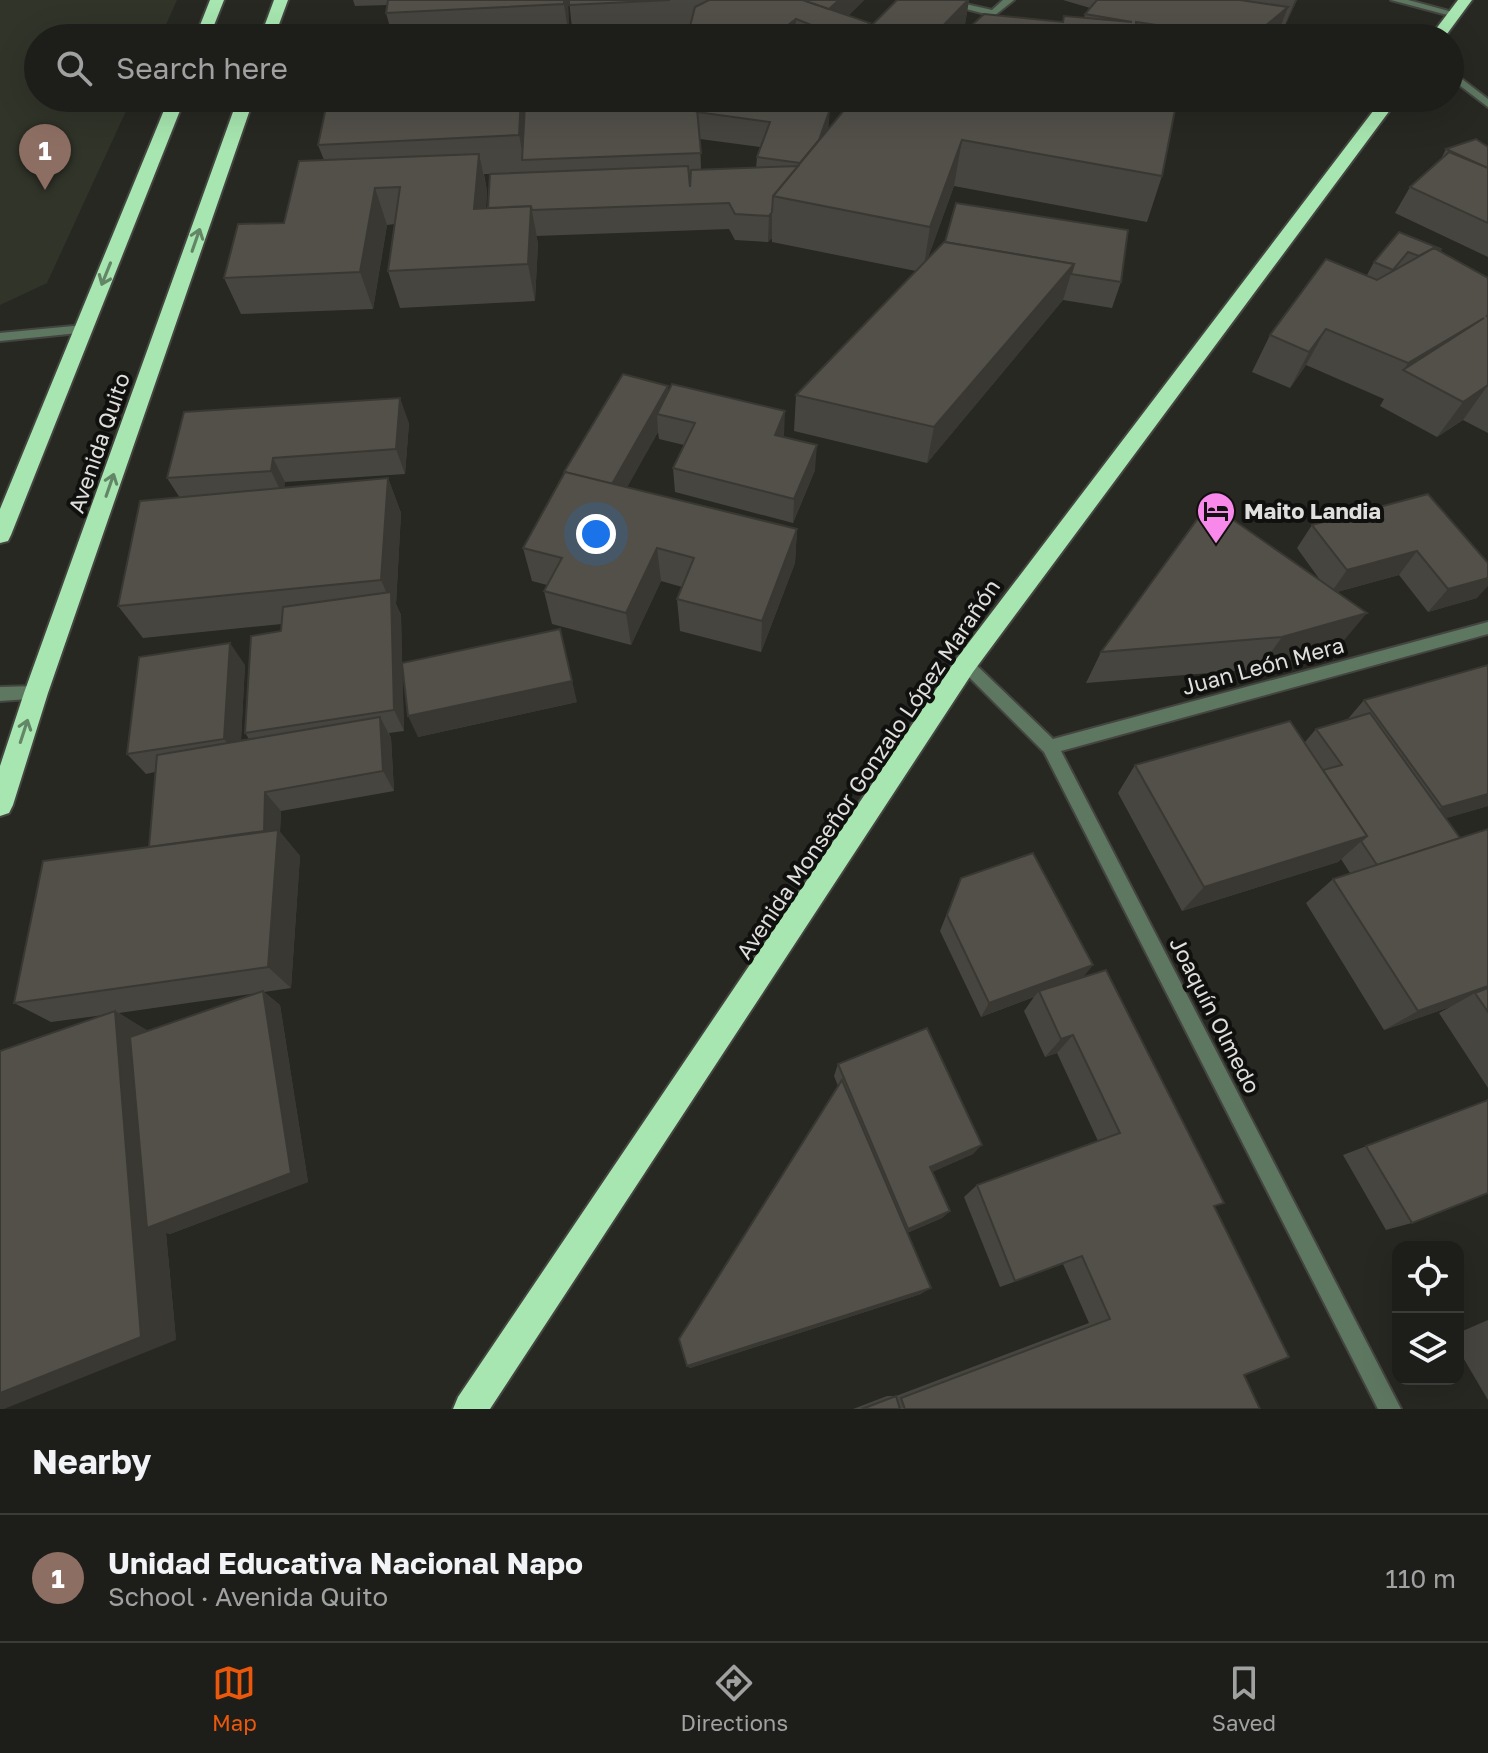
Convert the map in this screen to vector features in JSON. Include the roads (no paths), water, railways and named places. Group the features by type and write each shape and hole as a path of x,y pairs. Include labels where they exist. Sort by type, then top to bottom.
{"highway":[{"path":"208,24 217,0"},
{"path":"272,24 281,0"},
{"path":"1447,24 1465,0"},
{"path":"0,535 171,112"},
{"name":"Avenida Quito","path":"0,805 36,693 241,112"},
{"name":"Avenida Monseñor Gonzalo López Marañón","path":"470,1409 965,665 1380,112"}],"street":[{"path":"935,0 994,13 1009,0"},
{"path":"1396,0 1455,14"},
{"path":"1464,84 1488,104"},
{"path":"0,337 84,329"},
{"name":"Juan León Mera","path":"1050,747 1488,628"},
{"name":"Joaquín Olmedo","path":"965,665 1050,747 1390,1409"},
{"path":"0,694 36,693"}],"place":[{"name":"Unidad Educativa Nacional Napo","path":"45,190"},
{"name":"Maito Landia","path":"1216,545"}]}
